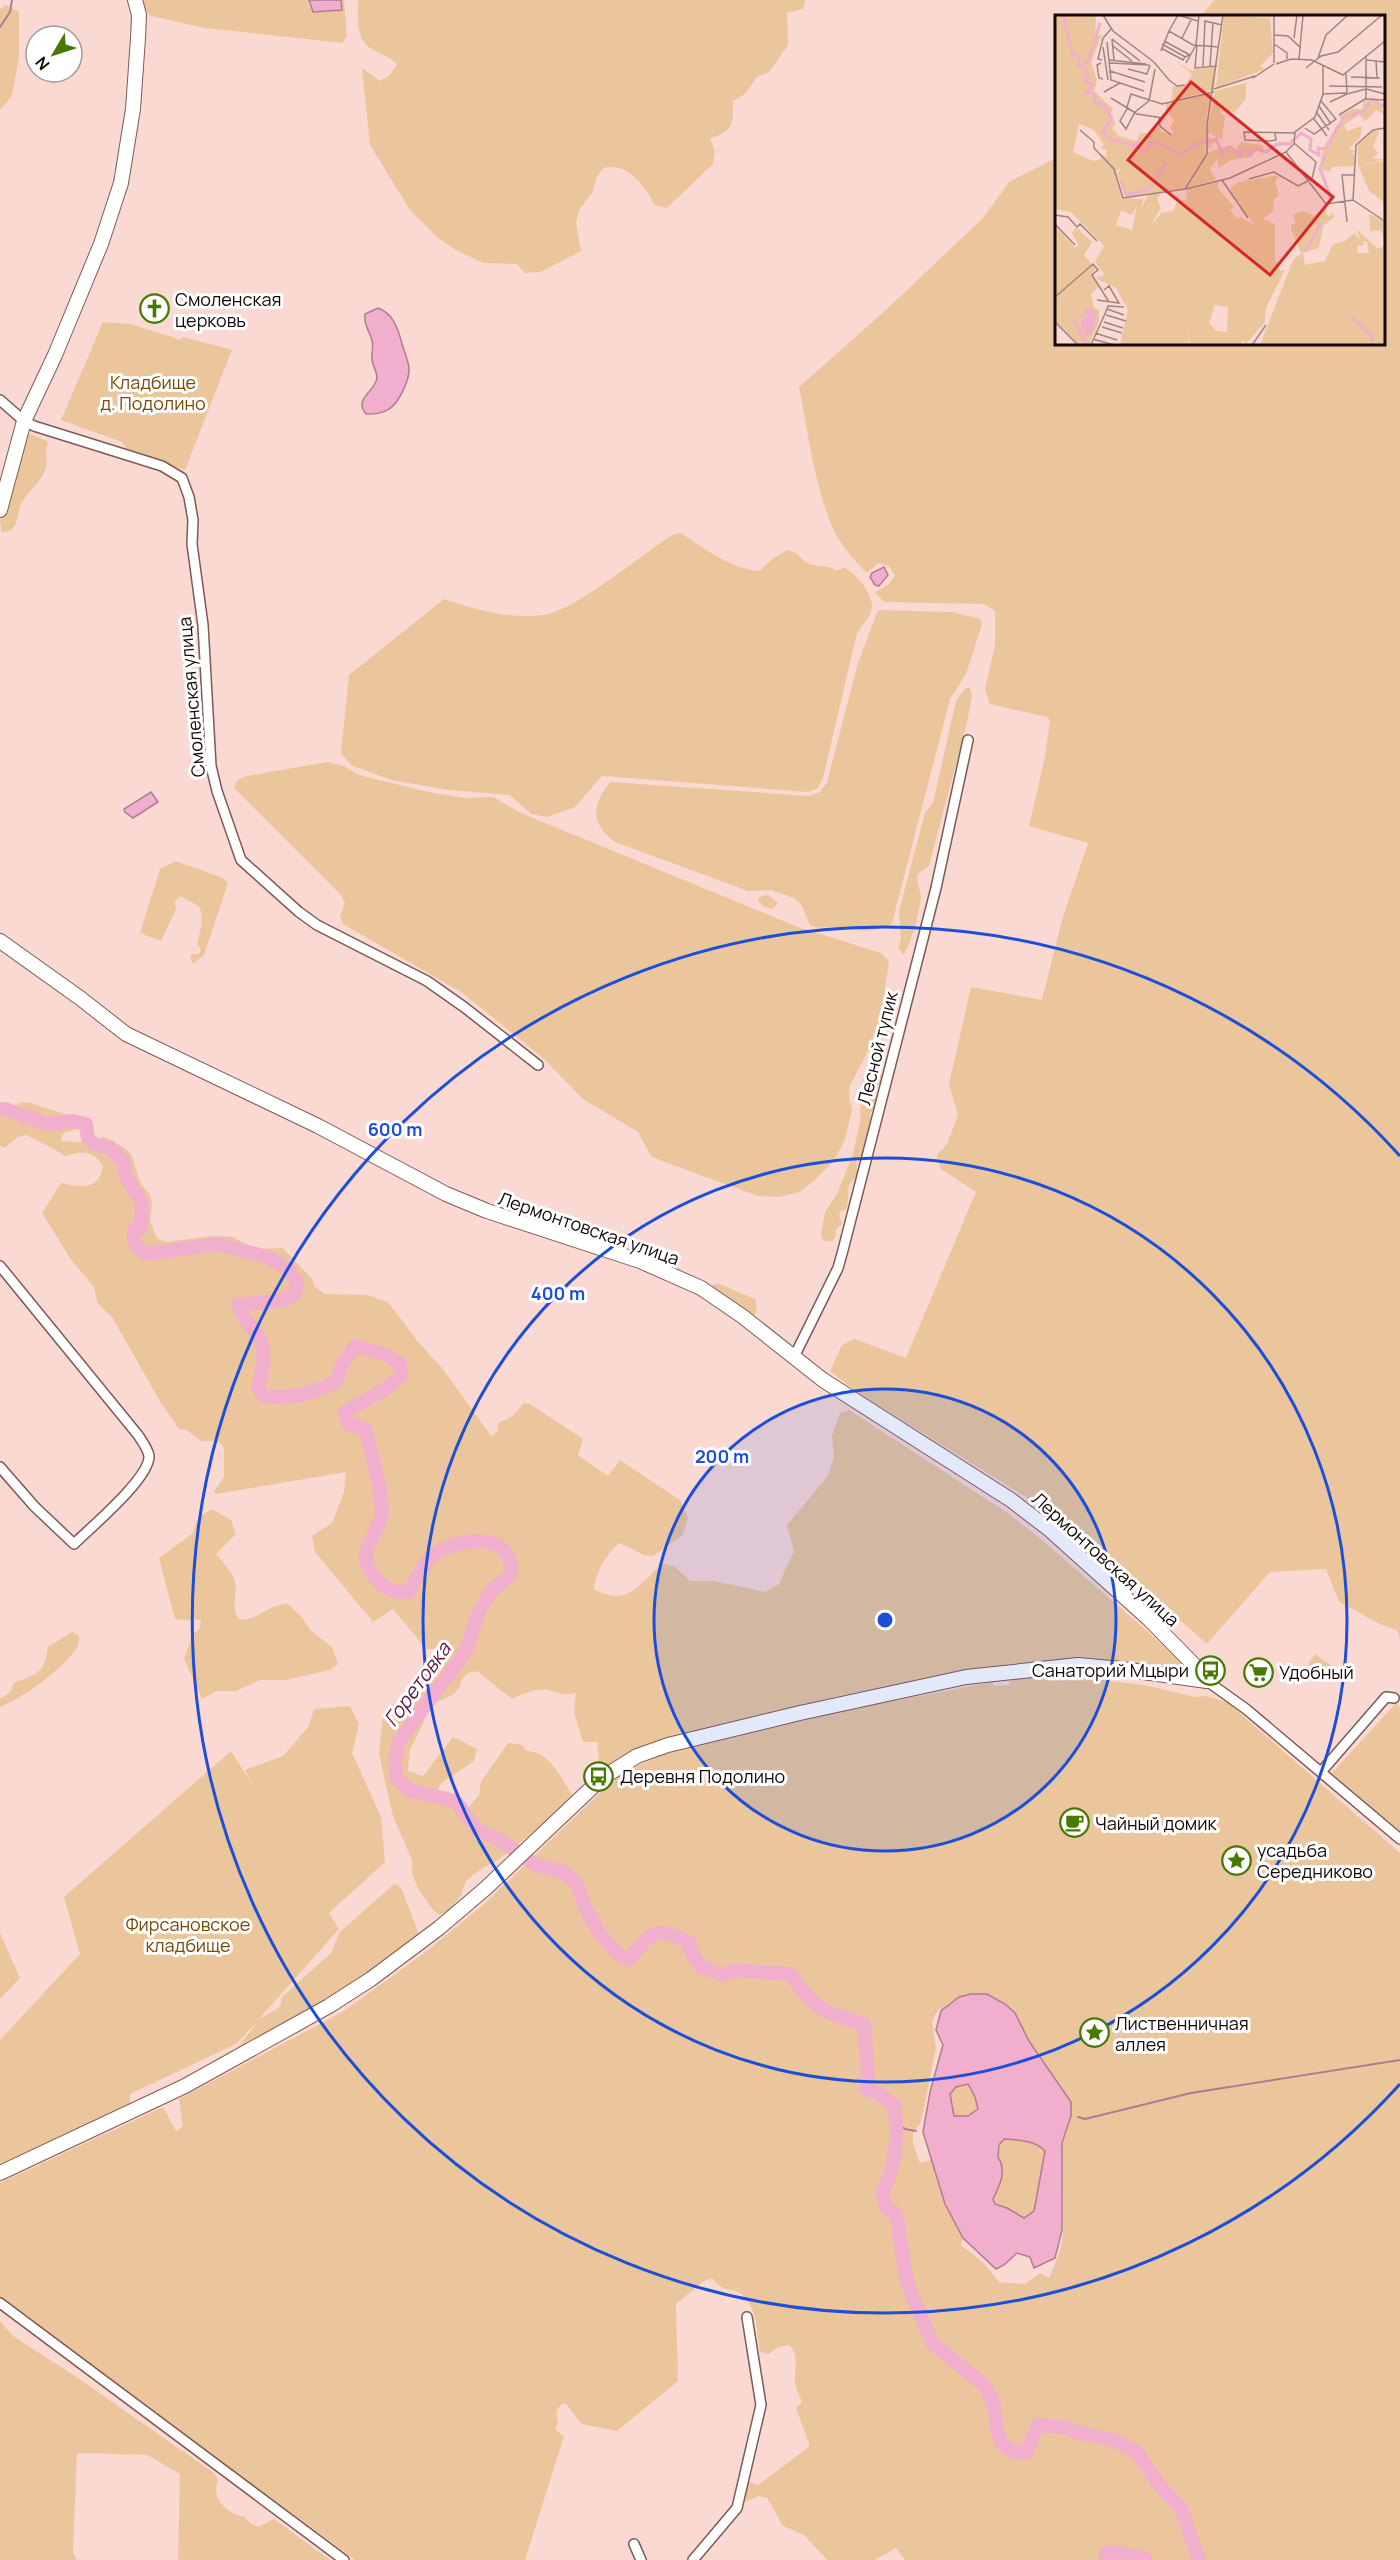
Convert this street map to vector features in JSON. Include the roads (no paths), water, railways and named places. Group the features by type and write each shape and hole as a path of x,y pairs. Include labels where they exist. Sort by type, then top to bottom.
{"street":[{"path":"0,510 24,421 56,355 108,224 121,183 133,109 139,15 135,0"},
{"path":"0,400 24,421"},
{"name":"Смоленская улица","path":"24,421 162,466 174,472 186,486 193,520 192,544 203,625 211,766 217,791 241,860 299,912 317,925 427,981 464,1006 538,1065"},
{"name":"Лесной тупик","path":"794,1357 833,1277 843,1251 936,888 968,740"},
{"name":"Лермонтовская улица","path":"0,941 126,1034 318,1126 466,1204 630,1258 701,1288 823,1380 1011,1500 1050,1530 1149,1619 1207,1681"},
{"path":"0,1266 138,1435 149,1454 148,1467 74,1544 34,1506 0,1467"},
{"path":"0,2173 185,2086 329,2006 371,1979 440,1928 537,1842 602,1778 637,1756 668,1745 778,1718 966,1677 1058,1666 1122,1669 1207,1681 1246,1708 1400,1839"},
{"path":"1321,1772 1386,1697 1394,1698"},
{"path":"0,2303 344,2560"},
{"path":"693,2560 737,2508 761,2405 747,2317"},
{"path":"634,2544 641,2560"}],"waterway":[{"path":"0,27 10,12 12,0"},
{"name":"Горетовка","path":"0,1110 5,1109 47,1124 73,1121 86,1124 88,1138 95,1145 110,1148 123,1161 126,1177 142,1203 141,1228 134,1230 134,1242 147,1254 217,1244 267,1257 288,1269 297,1282 295,1294 273,1302 238,1305 260,1339 263,1367 258,1388 264,1396 301,1395 336,1382 342,1365 355,1346 386,1355 400,1364 401,1375 386,1389 345,1412 348,1424 365,1429 380,1490 382,1515 367,1549 369,1569 378,1581 389,1589 409,1592 431,1557 455,1545 483,1541 505,1550 510,1561 510,1576 493,1589 479,1611 466,1651 399,1741 395,1762 397,1779 409,1790 455,1801 478,1830 501,1841 536,1865 564,1872 577,1884 586,1909 600,1934 619,1955 629,1959 650,1936 661,1933 669,1934 690,1942 690,1949 701,1967 723,1975 735,1970 790,1974 806,1995 821,2008 864,2024 868,2075 866,2089 879,2094 894,2105 895,2150 887,2183 882,2193 886,2208 896,2213 907,2282 932,2343 985,2386 994,2405 997,2430 1002,2444 1014,2452 1026,2453 1038,2425 1063,2427 1079,2433 1114,2440 1137,2452 1159,2485 1181,2508 1199,2560"},
{"path":"1078,2117 1085,2119 1191,2093 1400,2060"},
{"path":"897,2123 905,2129 916,2131"},
{"name":"Горетовка","path":"1106,2560 1106,2553 1114,2552 1146,2560"}],"place":[{"name":"Смоленская церковь","path":"154,309"},
{"name":"Санаторий Мцыри","path":"1210,1670"},
{"name":"Удобный","path":"1258,1672"},
{"name":"Деревня Подолино","path":"599,1776"},
{"name":"Чайный домик","path":"1074,1823"},
{"name":"усадьба Середниково","path":"1236,1860"},
{"name":"Лиственничная аллея","path":"1094,2033"}],"park label":[{"name":"Кладбище д. Подолино","path":"153,392"},
{"name":"Фирсановское кладбище","path":"188,1934"}]}
